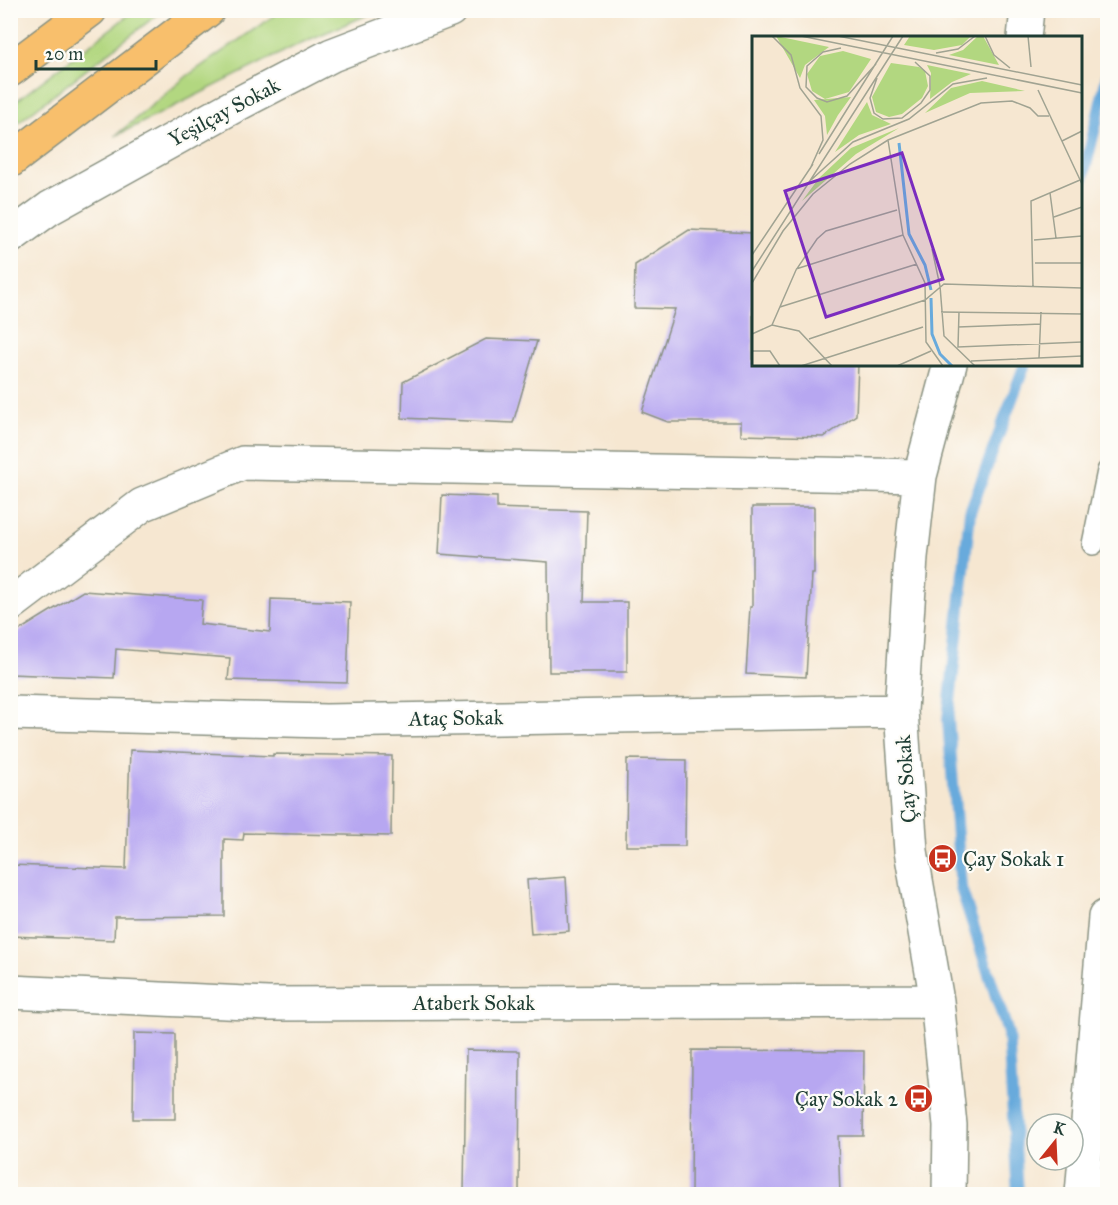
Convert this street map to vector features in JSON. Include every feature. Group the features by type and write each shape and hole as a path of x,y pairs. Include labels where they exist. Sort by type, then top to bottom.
{"main road":[{"path":"10,70 90,10"},
{"path":"10,161 208,10"}],"street":[{"name":"Yeşilçay Sokak","path":"10,237 50,208 234,106 332,55 450,10"},
{"path":"1024,36 1027,10"},
{"name":"Çay Sokak","path":"949,366 920,476 910,557 901,711 911,851 937,1001 950,1125 949,1194"},
{"path":"10,604 142,505 243,463 920,476"},
{"name":"Ataç Sokak","path":"10,714 326,721 901,711"},
{"path":"1082,1194 1106,917"},
{"name":"Ataberk Sokak","path":"10,992 268,1004 937,1001"}],"lane":[{"path":"1093,544 1107,471"}],"green space":[{"path":"282,10 377,11 301,43 115,136 187,76"},
{"path":"134,11 162,11 11,128 11,105"}],"building":[{"path":"689,230 752,233 752,366 858,366 856,415 824,437 741,435 741,422 668,422 642,412 675,309 634,308 635,265"},
{"path":"486,339 537,341 513,423 402,418 403,382"},
{"path":"442,495 497,497 497,508 587,511 584,602 627,602 627,672 549,672 548,562 439,554"},
{"path":"752,507 814,507 814,574 812,574 806,677 746,674 750,607 752,607"},
{"path":"83,591 202,600 200,624 270,632 271,599 350,602 347,683 228,680 230,658 116,649 114,678 10,674 10,636"},
{"path":"130,750 273,756 273,754 392,756 391,836 244,833 243,840 224,839 224,916 115,917 114,940 10,936 10,865 126,869"},
{"path":"627,759 686,760 685,846 626,846"},
{"path":"566,877 569,931 531,934 527,880"},
{"path":"134,1033 175,1034 175,1119 133,1119"},
{"path":"466,1050 520,1051 519,1194 464,1194"},
{"path":"692,1050 864,1051 863,1136 838,1136 840,1194 691,1194"}],"waterway":[{"path":"1082,182 1108,73"},
{"path":"1018,1194 1008,1033 961,888 948,720 970,512 1024,366"}],"place":[{"name":"Çay Sokak 1","path":"942,859"},
{"name":"Çay Sokak 2","path":"919,1099"}]}
